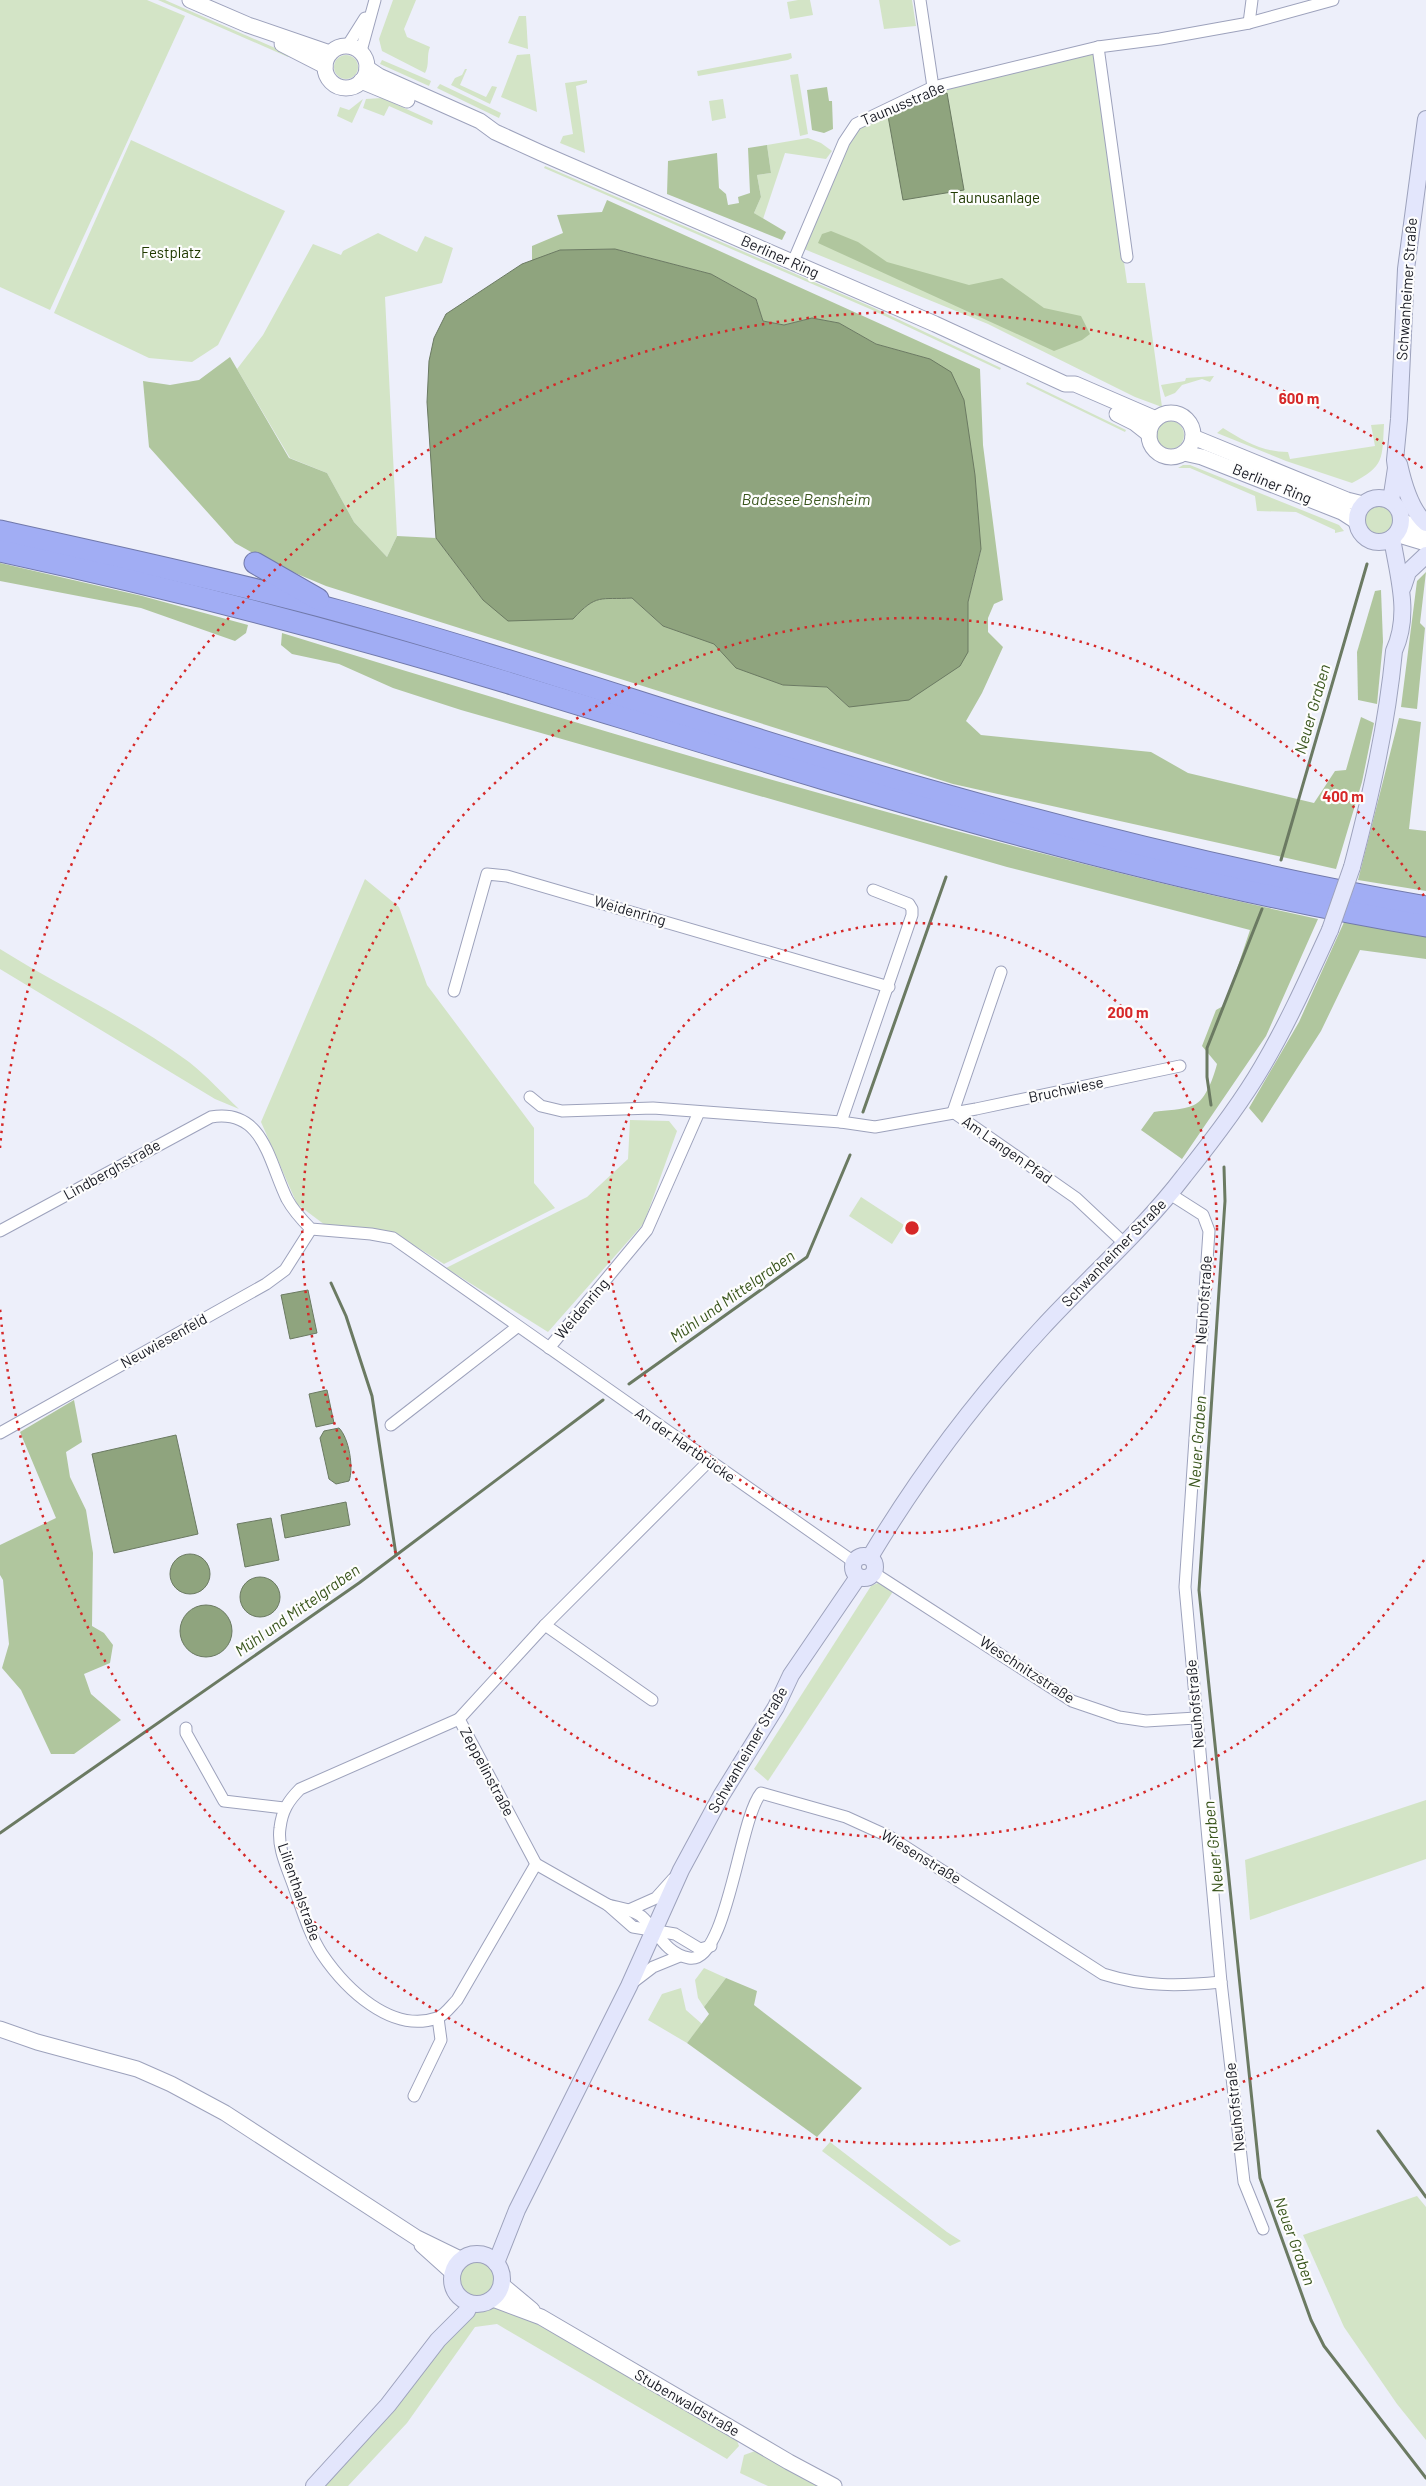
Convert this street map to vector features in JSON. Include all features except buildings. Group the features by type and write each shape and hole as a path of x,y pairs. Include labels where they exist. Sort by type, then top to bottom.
{"highway":[{"path":"0,531 107,554 340,612 635,700 828,761 995,809 1191,859 1426,907"},
{"path":"0,551 221,602 506,682 830,782 1077,850 1296,902 1426,926"},
{"path":"255,563 340,612"}],"main road":[{"name":"Schwanheimer Straße","path":"1377,501 1395,456 1405,277 1420,192 1426,119"},
{"path":"1395,456 1402,478 1417,512 1426,524"},
{"path":"1356,521 1358,512 1377,501 1396,506 1392,534 1385,556 1392,583 1390,638 1394,651"},
{"name":"Berliner Ring","path":"1356,521 1363,536 1392,534"},
{"path":"1392,534 1403,587"},
{"path":"1394,651 1399,639 1403,587 1408,572 1426,555"},
{"name":"Schwanheimer Straße","path":"872,1565 934,1459 982,1397 1043,1327 1170,1194 1227,1120 1261,1068 1296,1006 1330,930 1352,867 1373,789 1384,730 1394,651"},
{"path":"856,1570 860,1556 872,1565"},
{"name":"Schwanheimer Straße","path":"490,2258 517,2210 629,1986 681,1870 721,1796 776,1707 792,1675 856,1570"},
{"path":"314,2486 388,2405 438,2340 467,2311 451,2280 456,2266 475,2254 490,2258 502,2277 498,2292 486,2303 463,2300"}],"street":[{"path":"190,0 328,59"},
{"path":"920,0 933,88"},
{"path":"1249,23 1252,0"},
{"name":"Taunusstraße","path":"793,262 844,142 856,124 933,88 1098,46 1160,39 1249,23 1333,0"},
{"path":"354,48 373,4"},
{"path":"1098,46 1127,257"},
{"path":"338,47 354,48 366,59 364,74 356,86 340,87 334,84 327,76 328,59 338,47"},
{"name":"Berliner Ring","path":"364,74 386,80 480,121 495,132 793,262 1065,384 1075,384 1156,419"},
{"name":"Berliner Ring","path":"1065,384 1072,392 1135,423 1149,434 1151,443 1162,455 1177,456 1184,453 1202,456 1342,512 1356,521"},
{"path":"1149,434 1156,419 1168,413 1183,415 1191,424 1193,437 1191,446 1184,453"},
{"name":"Berliner Ring","path":"1193,437 1347,500 1377,501"},
{"name":"Berliner Ring","path":"1392,534 1426,531"},
{"name":"Berliner Ring","path":"1392,534 1426,543"},
{"name":"Weidenring","path":"454,991 486,874 507,876 625,909 889,987"},
{"path":"530,1097 541,1106 562,1111 653,1108 841,1122 889,987 912,909 909,904 873,890"},
{"path":"952,1112 1000,972"},
{"name":"Bruchwiese","path":"952,1112 1180,1066"},
{"name":"Weidenring","path":"549,1348 647,1230 699,1112"},
{"name":"Am Langen Pfad","path":"841,1122 875,1128 952,1112 1076,1198 1124,1243"},
{"name":"Lindberghstraße","path":"0,1231 197,1124 211,1117 226,1115 241,1119 253,1127 261,1138 288,1201 311,1230"},
{"name":"Neuhofstraße","path":"1170,1194 1203,1214 1209,1231 1185,1587 1222,1982 1244,2182 1263,2229"},
{"name":"An der Hartbrücke","path":"311,1230 371,1234 393,1238 709,1461 856,1570"},
{"name":"Neuwiesenfeld","path":"0,1433 266,1284 285,1270 311,1230"},
{"path":"391,1425 517,1327"},
{"name":"Zeppelinstraße","path":"536,1864 459,1718 545,1625 709,1461"},
{"name":"Weschnitzstraße","path":"872,1565 1072,1700 1118,1717 1146,1720 1196,1718"},
{"path":"545,1625 652,1700"},
{"path":"186,1728 186,1733 224,1801 284,1808 300,1788 459,1718"},
{"name":"Wiesenstraße","path":"710,1946 718,1932 748,1819 760,1793 846,1817 890,1837 1103,1974 1127,1981 1155,1985 1181,1986 1222,1982"},
{"name":"Lilienthalstraße","path":"284,1808 280,1830 284,1858 310,1929 321,1953 340,1978 381,2011 401,2019 416,2021 438,2018"},
{"path":"414,2096 440,2040 438,2018 457,2000 536,1864 608,1906 633,1927 653,1932 675,1934 700,1949 710,1946"},
{"path":"629,1910 656,1898 681,1870"},
{"path":"608,1906 629,1910 640,1916 653,1932 680,1956"},
{"path":"629,1986 653,1966 680,1956 698,1958 710,1946"},
{"path":"0,2029 37,2042 137,2069 171,2084 225,2113 417,2238 456,2266"},
{"name":"Stubenwaldstraße","path":"498,2292 789,2462 834,2486"}],"green space":[{"path":"0,0 147,0 185,16 50,310 0,287"},
{"path":"158,0 165,0 289,54 288,57"},
{"path":"393,0 416,0 404,29 407,37 430,47 425,73 382,51 379,39"},
{"path":"810,0 813,15 790,19 787,2"},
{"path":"879,0 912,0 916,26 884,29"},
{"path":"519,16 526,16 528,49 508,43"},
{"path":"791,53 792,58 788,60 698,76 697,71"},
{"name":"Taunusanlage","path":"1094,53 1127,283 1145,283 1162,407 1135,397 988,324 804,249 856,124 917,96"},
{"path":"530,54 537,112 501,97 517,55"},
{"path":"346,55 355,58 358,67 355,76 346,79 337,76 334,67 337,58"},
{"path":"382,60 431,81 429,86 380,64"},
{"path":"465,69 467,69 460,85 486,97 492,86 497,87 490,104 451,85 455,78 462,75"},
{"path":"798,74 808,134 800,136 790,75"},
{"path":"587,80 587,83 576,86 585,153 560,143 563,136 573,134 565,83"},
{"path":"440,84 501,113 499,118 437,88"},
{"path":"382,98 433,121 432,125 389,106 384,116 363,108 366,99"},
{"path":"363,99 352,123 337,116 340,107 349,110"},
{"path":"723,99 726,118 712,121 709,101"},
{"path":"808,138 821,143 832,151 826,159 785,153 763,219 754,213 761,197 757,175 771,173 767,145"},
{"name":"Festplatz","path":"131,140 285,211 218,345 192,362 149,358 54,313"},
{"path":"545,166 872,307 1001,368 1000,370 870,309 544,168"},
{"path":"378,233 417,252 425,236 453,248 442,283 385,297 397,536 387,557 354,522 327,473 290,458 237,369 263,335 313,244 341,255 343,251"},
{"path":"1214,376 1210,382 1202,379 1182,385 1175,393 1165,397 1161,385 1185,381 1186,378"},
{"path":"1027,382 1126,430 1125,432 1026,384"},
{"path":"1170,421 1180,425 1184,435 1180,445 1170,449 1160,445 1156,435 1160,425"},
{"path":"1384,424 1380,460 1371,472 1352,483 1286,461 1217,433 1223,428 1262,448 1288,452 1290,459 1375,446 1371,425"},
{"path":"1183,465 1190,465 1339,525 1344,531 1335,533 1335,530 1296,512 1257,511 1255,496 1190,468 1178,468"},
{"path":"1378,503 1384,504 1389,508 1393,513 1393,525 1389,530 1384,534 1378,535 1372,534 1367,530 1363,525 1362,519 1363,513 1367,508 1372,504"},
{"path":"365,879 399,907 427,985 534,1128 534,1183 555,1208 444,1264 396,1234 325,1225 297,1204 261,1122"},
{"path":"0,949 120,1017 166,1046 196,1067 239,1109 215,1099 0,969"},
{"path":"630,1120 669,1121 677,1131 644,1223 548,1332 446,1268 587,1197 628,1159"},
{"path":"861,1197 904,1225 892,1244 849,1216"},
{"path":"878,1583 894,1590 768,1781 754,1769 871,1586"},
{"path":"1426,1800 1426,1859 1250,1920 1245,1860"},
{"path":"704,1968 726,1978 704,2007 698,1998 695,1980"},
{"path":"681,1988 686,2010 702,2024 687,2043 648,2020 662,1994"},
{"path":"830,2142 961,2241 950,2246 822,2151"},
{"path":"1417,2196 1426,2207 1426,2440 1397,2404 1344,2327 1303,2235"},
{"path":"476,2260 489,2266 495,2279 489,2292 476,2298 463,2292 457,2279 463,2266"},
{"path":"494,2306 505,2307 557,2335 736,2438 739,2446 727,2459 497,2324 475,2327 407,2423 348,2486 319,2486 461,2321 471,2312"},
{"path":"758,2450 823,2486 768,2486 740,2473 744,2455"}],"shaded area":[{"path":"827,87 829,101 832,101 833,129 824,133 812,130 807,90"},
{"path":"767,145 771,173 757,175 761,197 754,213 786,232 782,240 667,194 668,161 717,153 719,188 726,194 728,205 739,203 738,197 750,193 748,148"},
{"path":"607,200 980,369 983,445 1003,600 994,604 988,618 988,632 1003,647 982,693 966,721 981,735 1151,752 1188,773 1314,803 1335,771 1346,770 1361,717 1374,723 1362,782 1336,869 953,784 326,586 271,563 235,543 149,447 143,381 170,385 199,380 230,357 289,458 327,473 354,522 387,557 397,536 436,538 483,600 573,619 594,601 632,598 663,626 714,643 737,668 783,685 827,687 849,707 968,652 968,602 981,550 930,359 876,344 839,323 812,318 784,325 763,321 756,299 711,274 615,249 560,250 532,261 532,246 563,233 557,215 602,212"},
{"path":"831,231 858,242 887,262 969,285 1002,278 1044,308 1081,316 1090,334 1082,340 1054,351 818,243 822,234"},
{"path":"0,563 142,596 248,625 246,633 235,641 141,608 0,581"},
{"path":"1426,572 1420,623 1425,628 1417,709 1401,707 1417,581"},
{"path":"1381,590 1383,642 1377,704 1358,700 1357,652 1375,591"},
{"path":"282,633 668,750 926,823 1056,857 1318,919 1266,1036 1182,1159 1141,1130 1154,1112 1190,1107 1198,1102 1206,1093 1217,1064 1202,1046 1216,1010 1225,1005 1250,930 1007,867 461,710 393,688 339,664 292,654 281,645"},
{"path":"1399,718 1421,722 1409,829 1426,831 1426,891 1358,880"},
{"path":"1345,920 1426,935 1426,959 1360,950 1321,1031 1262,1123 1249,1108 1299,1022"},
{"path":"74,1400 82,1442 66,1452 70,1477 86,1510 93,1553 92,1626 104,1633 113,1645 110,1663 84,1674 91,1694 121,1720 74,1754 51,1754 21,1690 2,1668 9,1644 3,1580 0,1575 0,1545 56,1518 20,1432"},
{"path":"726,1978 757,1991 754,2005 862,2088 817,2137 687,2043 709,2014 704,2007"}],"water":[{"path":"947,93 964,190 903,200 888,116"},
{"name":"Badesee Bensheim","path":"615,249 711,274 756,299 763,321 784,325 812,318 839,323 876,344 930,359 951,372 964,400 975,475 981,549 968,602 968,652 960,666 909,700 849,707 827,687 783,685 736,668 714,644 663,626 632,598 594,601 573,619 508,621 483,600 436,538 427,402 429,361 434,338 446,314 522,264 560,250"},
{"path":"308,1290 317,1333 290,1339 281,1295"},
{"path":"327,1390 334,1423 316,1427 309,1394"},
{"path":"339,1428 348,1446 351,1469 349,1481 336,1484 329,1479 320,1438 324,1431"},
{"path":"176,1435 198,1534 114,1553 92,1454"},
{"path":"346,1502 350,1525 285,1538 281,1515"},
{"path":"271,1518 279,1560 245,1567 237,1524"},
{"path":"186,1554 194,1554 201,1557 207,1563 210,1574 207,1585 201,1591 194,1594 186,1594 179,1591 173,1585 170,1578 170,1570 173,1563 179,1557"},
{"path":"256,1577 264,1577 271,1580 277,1586 280,1597 277,1608 271,1614 264,1617 256,1617 249,1614 243,1608 240,1601 240,1593 243,1586 249,1580"},
{"path":"206,1605 216,1607 224,1613 230,1621 232,1631 230,1641 224,1649 216,1655 206,1657 196,1655 188,1649 182,1641 180,1631 182,1621 188,1613 196,1607"}],"waterway":[{"name":"Neuer Graben","path":"1281,860 1367,564"},
{"name":"Mühl und Mittelgraben","path":"863,1112 946,877"},
{"name":"Neuer Graben","path":"1211,1105 1207,1077 1207,1048 1262,909"},
{"name":"Mühl und Mittelgraben","path":"629,1384 807,1257 850,1155"},
{"name":"Neuer Graben","path":"1224,1167 1225,1201 1199,1590 1260,2178 1311,2320 1324,2346 1426,2478"},
{"path":"331,1283 346,1316 372,1396 396,1555"},
{"name":"Mühl und Mittelgraben","path":"0,1833 359,1583 603,1400"},
{"path":"1378,2131 1426,2197"}]}
